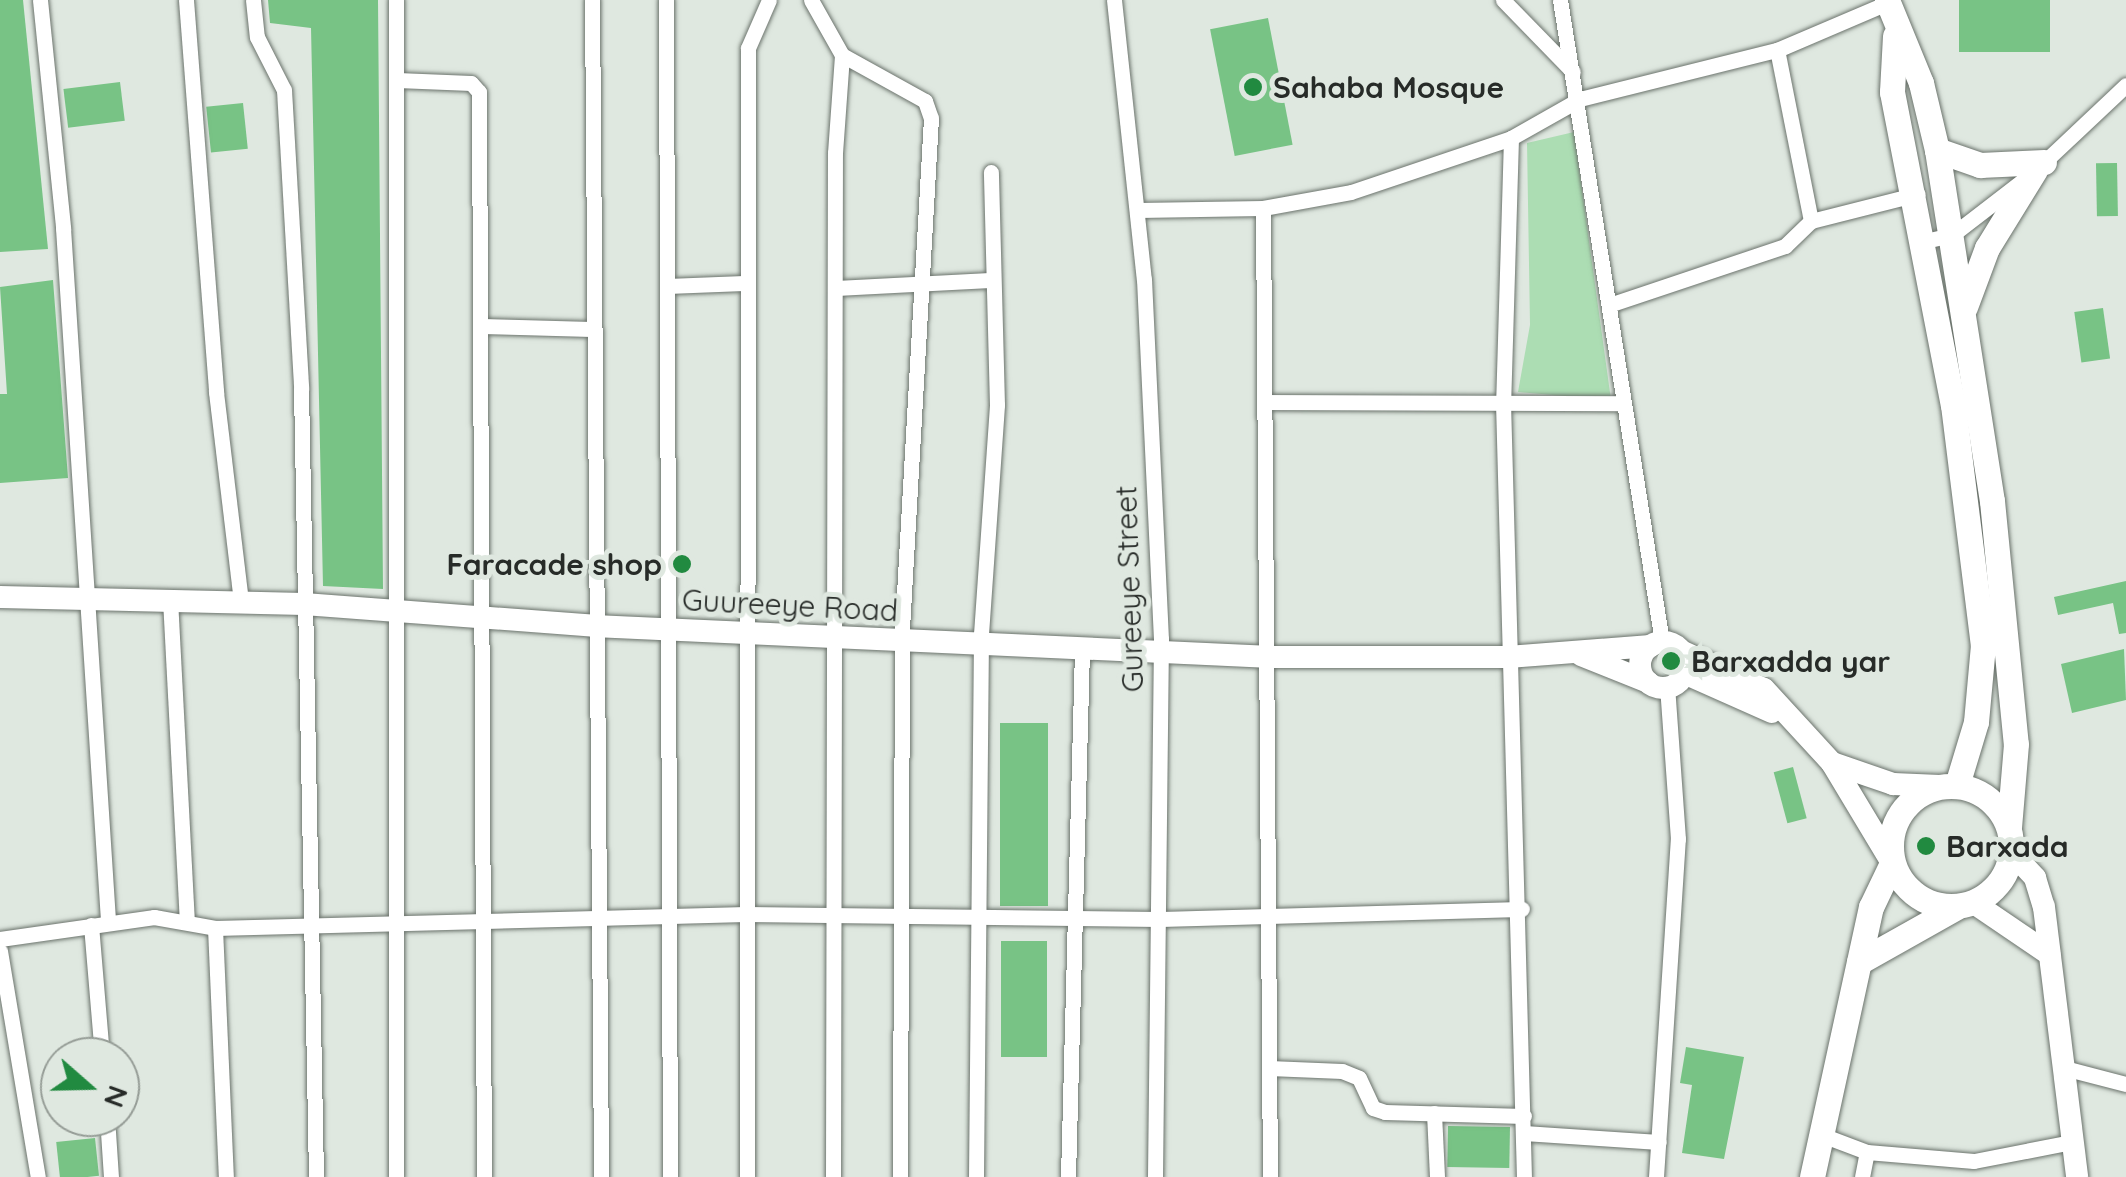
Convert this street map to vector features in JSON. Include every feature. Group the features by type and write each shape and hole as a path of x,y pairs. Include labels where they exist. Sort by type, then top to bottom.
{"main road":[{"path":"1859,962 1965,905 2003,877 2010,840 2016,744 2004,596 1952,234 1921,82 1896,32 1887,2"},
{"path":"1812,1177 1871,908 1892,863 1897,820 1948,786 1976,722 1983,644 1918,194 1892,92 1896,32"},
{"path":"1937,150 1980,165 2040,166"},
{"path":"1964,312 1987,248 2040,166"},
{"path":"1948,786 1989,798 2010,840"},
{"path":"1892,863 1916,895 1965,905"}],"street":[{"path":"40,0 90,598 102,1037"},
{"path":"186,0 216,392 242,602"},
{"path":"253,0 257,38 284,90 316,927 316,1177"},
{"path":"396,0 396,1177"},
{"path":"592,0 594,626 604,922 601,1177"},
{"path":"666,0 668,630 674,921 670,1177"},
{"path":"747,1177 744,283 748,48 769,0"},
{"path":"811,0 842,55 832,637 833,1177"},
{"name":"Gureeye Street","path":"1114,0 1138,210 1161,652 1155,1177"},
{"path":"1504,0 1576,75"},
{"path":"1560,0 1580,98 1665,664 1678,838 1656,1177"},
{"path":"1138,210 1263,208 1350,192 1511,138 1580,98 1777,50 1887,2"},
{"path":"1777,50 1811,221"},
{"path":"842,55 925,101 931,118 902,640 906,919 900,1177"},
{"path":"397,80 471,83 479,92 481,326 476,616 487,924 484,1177"},
{"path":"1925,241 1952,234 2040,166 2126,85"},
{"path":"1511,138 1502,402 1508,657 1522,909 1524,1177"},
{"path":"976,1177 981,644 998,405 990,280 991,172"},
{"path":"1609,304 1784,246 1811,221 1918,194"},
{"path":"1263,208 1271,657 1267,913 1270,1177"},
{"path":"836,288 990,280"},
{"path":"668,286 744,283"},
{"path":"481,326 592,328"},
{"path":"1267,402 1623,402"},
{"name":"Guureeye Road","path":"0,598 304,604 594,626 1271,657 1508,657 1578,653 1665,664"},
{"path":"170,599 187,922"},
{"path":"1068,1177 1079,919 1082,648"},
{"path":"1578,653 1665,664 1792,724 1832,764 1892,863"},
{"path":"1832,764 1893,784 1948,786"},
{"path":"2010,840 2035,878 2068,1069 2077,1177"},
{"path":"1965,905 2049,954"},
{"path":"0,939 99,924 187,922 215,928 397,927 674,921 746,914 980,920 1522,909"},
{"path":"215,928 226,1177"},
{"path":"0,951 38,1177"},
{"path":"1269,1068 1342,1071 1364,1084 1373,1108 1660,1142"},
{"path":"2068,1069 2126,1084"},
{"path":"1434,1114 1437,1177"},
{"path":"1822,1136 1867,1152 1974,1161 2072,1142"},
{"path":"108,1137 112,1177"},
{"path":"1862,1177 1867,1152"},
{"path":"1933,1177 1934,1157"}],"green space":[{"path":"1574,132 1611,400 1518,392 1530,325 1527,143"}],"building":[{"path":"0,0 23,0 48,249 0,252"},
{"path":"268,0 378,0 383,589 323,586 311,28 270,23"},
{"path":"1959,0 2050,0 2050,52 1959,52"},
{"name":"Sahaba Mosque","path":"1268,18 1293,145 1235,156 1210,29"},
{"path":"120,82 125,121 68,128 63,89"},
{"path":"243,103 248,149 211,153 206,107"},
{"path":"2096,163 2117,163 2118,216 2097,216"},
{"path":"53,280 68,478 0,483 0,394 7,394 0,287"},
{"path":"2103,308 2110,359 2081,363 2074,312"},
{"path":"2126,581 2126,633 2119,634 2113,603 2058,615 2054,597"},
{"path":"2124,649 2126,700 2072,713 2061,664"},
{"path":"1000,723 1048,723 1048,906 1000,906"},
{"path":"1793,767 1807,818 1787,823 1774,772"},
{"path":"1001,941 1047,941 1047,1057 1001,1057"},
{"path":"1686,1047 1744,1057 1724,1159 1682,1153 1692,1085 1680,1083"},
{"path":"1448,1126 1510,1127 1509,1168 1447,1167"},
{"path":"95,1138 99,1176 60,1177 56,1142"}],"place":[{"name":"Sahaba Mosque","path":"1253,87"},
{"name":"Faracade shop","path":"682,564"},
{"name":"Barxadda yar","path":"1671,661"},
{"name":"Barxada","path":"1926,846"}]}
